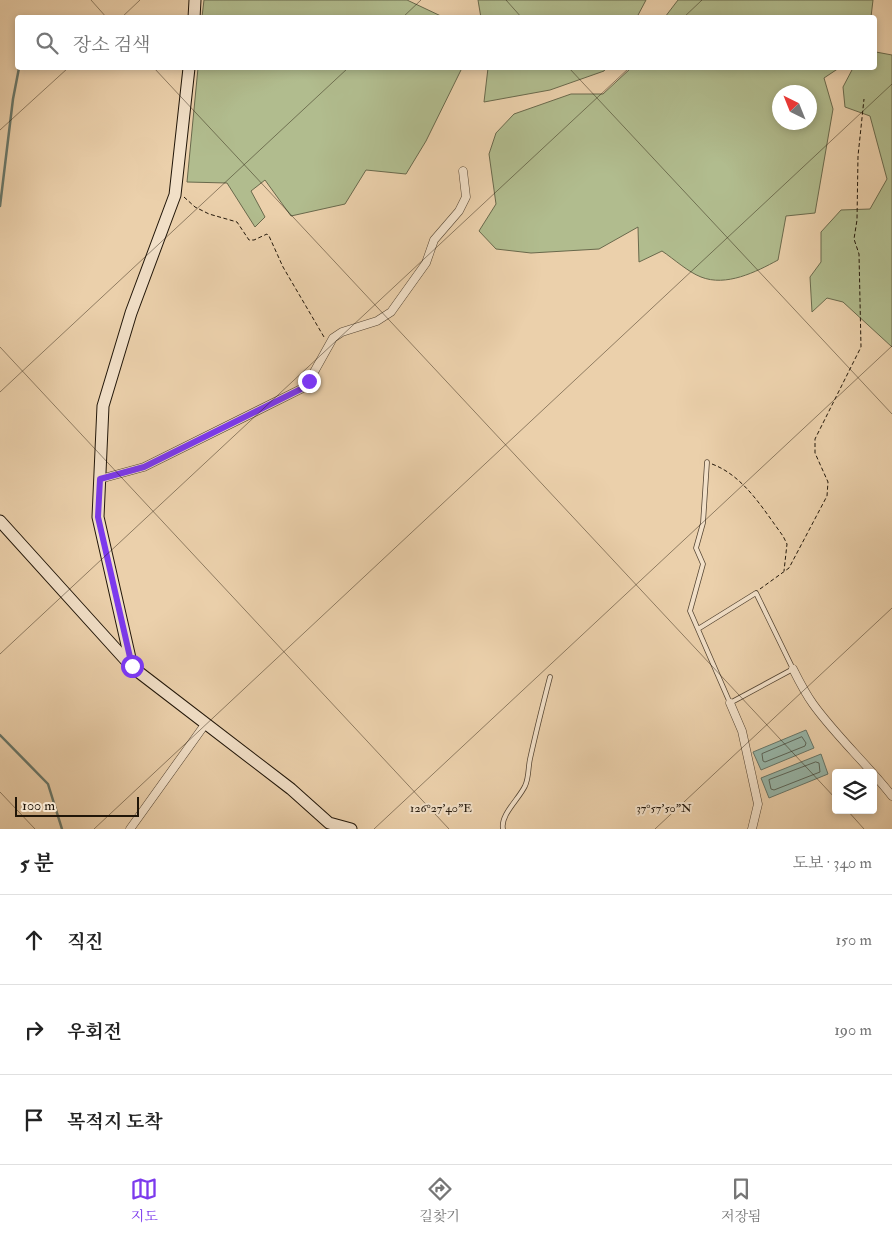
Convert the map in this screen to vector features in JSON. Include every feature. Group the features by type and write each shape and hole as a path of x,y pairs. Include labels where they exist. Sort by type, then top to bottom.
{"street":[{"path":"194,15 195,0"},
{"path":"132,666 98,517 103,406 131,312 175,195 189,70"},
{"path":"100,479 144,467 301,389 309,381 333,338 342,332 377,321 391,312 426,263 434,240 459,212 466,197 463,171"},
{"path":"0,521 132,666 291,789 329,823 351,829"},
{"path":"793,669 812,703 869,766 892,796"},
{"path":"730,703 742,731 758,804 752,829"},
{"path":"130,829 206,723"}],"lane":[{"path":"698,629 756,593 793,669 730,703 698,629 690,610 703,564 696,548 703,523 707,462"},
{"path":"503,829 502,824 506,815 519,799 527,783 529,762 550,677"}],"path":[{"path":"756,593 784,572 799,552 827,496 828,482 815,453 816,439 861,347 859,254 854,239 864,99"},
{"path":"175,195 186,198 195,208 237,222 248,240 254,240 267,234 283,267 329,346"},
{"path":"707,462 725,469 747,489 783,536 787,544 784,572"}],"green space":[{"path":"204,0 407,0 439,15 202,15"},
{"path":"478,0 646,0 638,15 480,15"},
{"path":"678,0 873,0 871,15 667,15"},
{"path":"877,52 892,55 892,347 843,302 827,298 812,312 810,277 821,262 821,232 841,210 870,209 887,179 870,116 845,107 843,87 852,70 877,70"},
{"path":"198,70 461,70 426,141 406,174 366,170 345,204 291,216 265,180 251,191 265,217 255,227 227,183 187,182"},
{"path":"488,70 605,70 550,90 484,102"},
{"path":"629,70 836,70 824,78 833,109 815,213 786,216 778,260 751,273 731,279 711,280 696,275 662,251 639,262 638,227 599,249 531,253 496,249 479,231 496,204 489,154 496,133 514,114 571,94 603,94"}],"water":[{"path":"806,730 814,748 761,770 753,752"},
{"path":"821,754 828,774 769,798 761,778"}],"waterway":[{"path":"0,206 13,99 19,70"},
{"path":"0,735 48,784 62,829"}],"route":[{"path":"132,666 98,517 100,479 144,467 301,389 309,381"}]}
